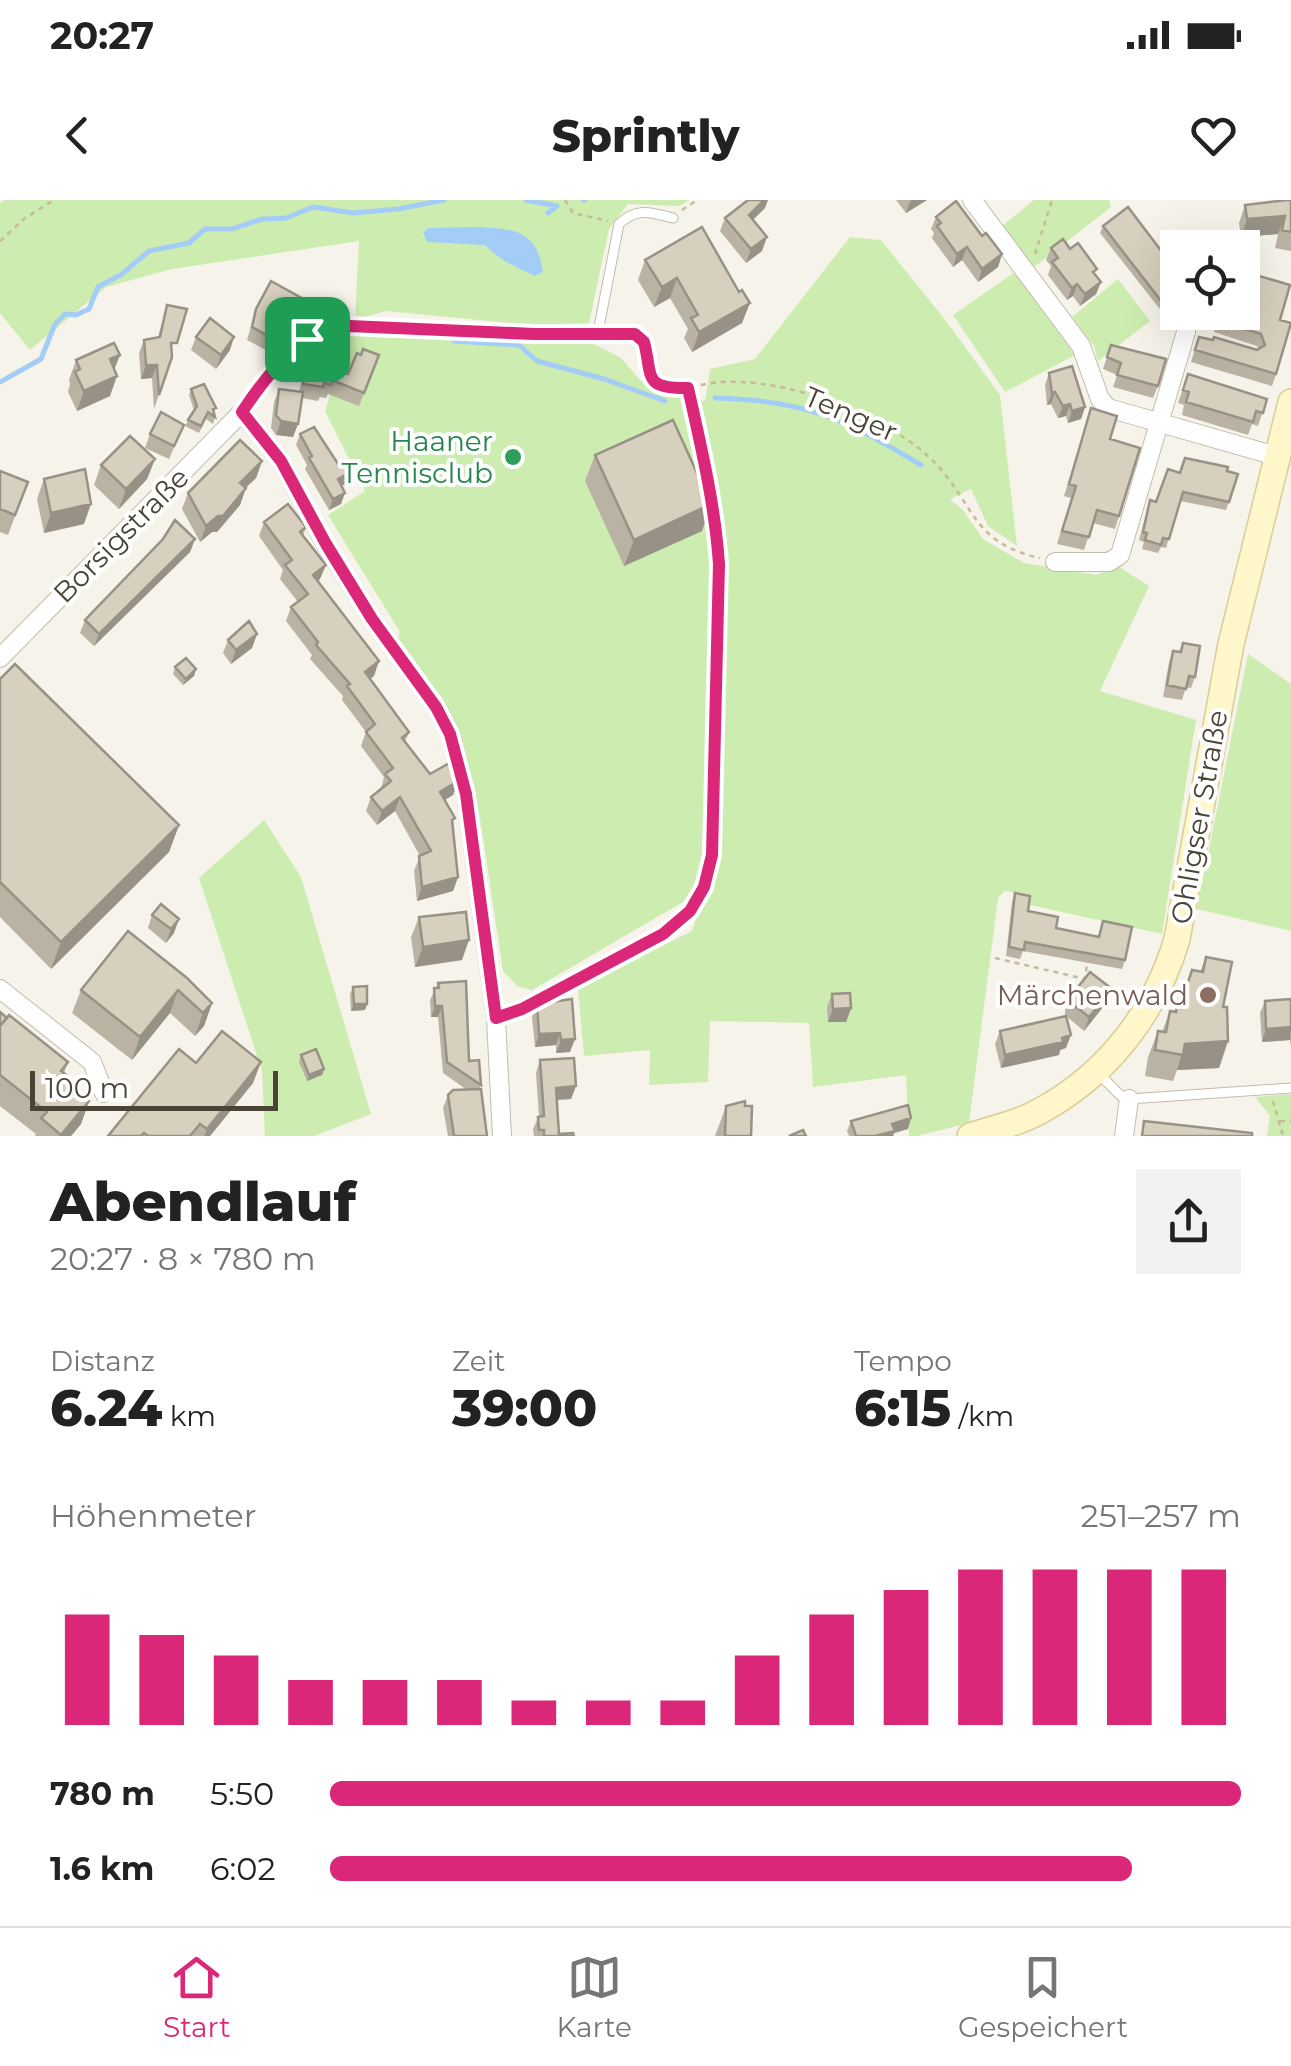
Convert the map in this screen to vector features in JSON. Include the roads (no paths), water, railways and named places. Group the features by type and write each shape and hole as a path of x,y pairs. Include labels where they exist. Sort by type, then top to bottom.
{"main road":[{"name":"Ohligser Straße","path":"970,1136 1041,1111 1096,1071 1145,1014 1162,984 1174,950 1231,644 1291,402"}],"street":[{"path":"972,200 1082,346 1100,398 1108,408 1282,449"},
{"path":"1055,562 1109,562 1120,555 1161,422 1195,335"},
{"path":"242,412 281,461 372,619 436,707 450,734 466,794 496,1018 502,1136"},
{"name":"Borsigstraße","path":"0,658 242,412"},
{"path":"0,990 92,1062 104,1093"},
{"path":"1124,1136 1129,1099"}],"lane":[{"path":"598,332 619,224 641,210 673,218"},
{"path":"242,412 282,360 307,339 329,329 387,326 534,334 635,334 644,342 645,362 655,383 663,389 688,388"},
{"path":"1096,1071 1120,1096 1129,1099 1291,1088"}],"water":[{"path":"478,227 522,234 536,248 543,272 535,276 485,245 427,242 423,233 428,228"}],"waterway":[{"path":"0,382 41,359 55,324 65,314 76,315 89,309 98,287 122,274 149,251 189,243 205,229 232,229 262,219 286,218 313,207 353,213 444,200"},
{"path":"526,200 557,206"},
{"path":"548,213 557,206"},
{"path":"454,341 519,345 537,361 665,401"},
{"path":"715,398 775,403 824,415 921,465"}],"place":[{"name":"Haaner Tennisclub","path":"513,457"},
{"name":"Märchenwald","path":"1208,995"}]}
